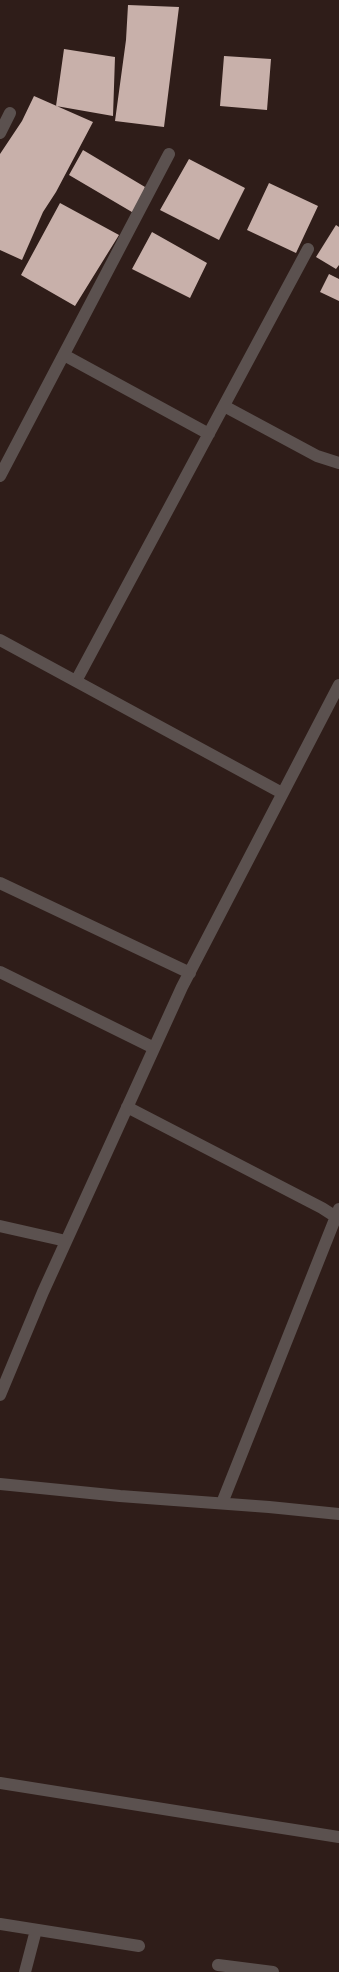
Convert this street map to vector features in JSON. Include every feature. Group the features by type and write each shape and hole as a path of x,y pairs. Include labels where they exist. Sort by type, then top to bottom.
{"street":[{"path":"0,133 10,112"},
{"path":"0,476 169,154"},
{"path":"76,681 308,249"},
{"path":"64,355 209,434"},
{"path":"224,406 317,456 339,463"},
{"path":"0,640 282,793"},
{"path":"0,1395 66,1241 154,1048 190,973 339,685"},
{"path":"0,883 190,973"},
{"path":"0,972 154,1048"},
{"path":"127,1107 338,1215 222,1503"},
{"path":"0,1226 66,1241"},
{"path":"0,1484 120,1496 222,1503 339,1514"},
{"path":"0,1783 339,1837"},
{"path":"0,1924 139,1946"},
{"path":"24,1972 36,1930"},
{"path":"218,1965 273,1972"}],"building":[{"path":"128,5 179,7 164,127 115,121 126,40"},
{"path":"64,49 115,57 113,116 56,106"},
{"path":"224,56 271,59 267,110 220,106"},
{"path":"34,96 93,122 56,192 43,212 22,260 0,250 0,154 22,121"},
{"path":"83,150 145,187 137,215 69,175"},
{"path":"189,159 245,188 219,240 160,210"},
{"path":"269,183 318,206 296,253 247,230"},
{"path":"60,203 119,235 75,306 21,275"},
{"path":"336,225 339,227 339,265 336,269 316,257"},
{"path":"152,232 207,263 190,298 132,269"},
{"path":"329,274 339,279 339,301 320,292"}]}
